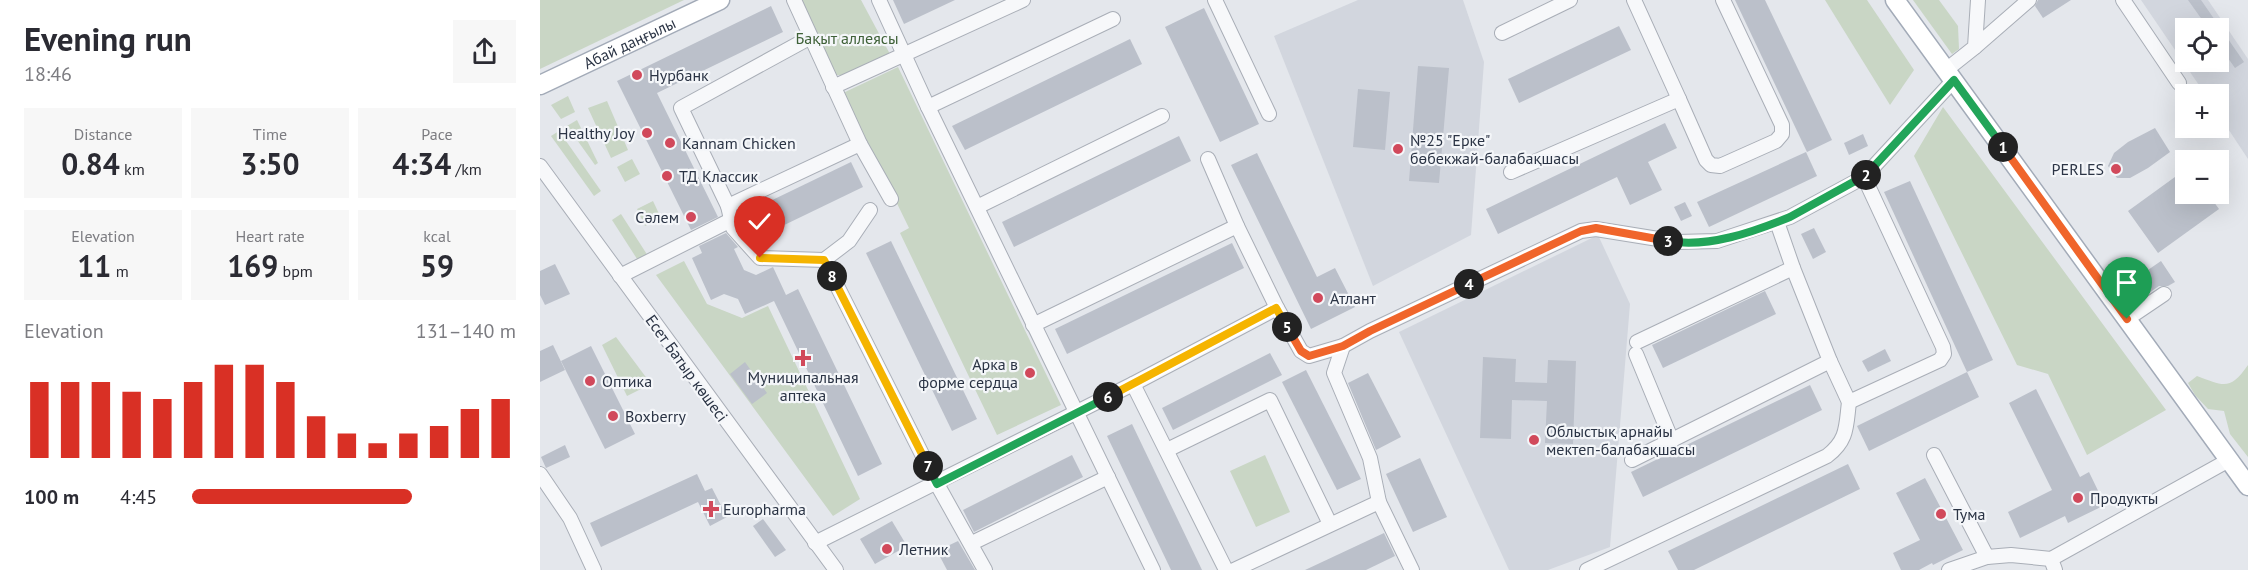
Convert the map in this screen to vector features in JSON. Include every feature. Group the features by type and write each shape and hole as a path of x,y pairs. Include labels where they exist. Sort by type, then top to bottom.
{"main road":[{"name":"Абай даңғылы","path":"540,85 720,0"},
{"path":"1895,0 2248,486"}],"street":[{"path":"794,0 809,38 860,144 891,199"},
{"path":"879,0 1033,325 1154,570"},
{"path":"833,87 1023,0"},
{"path":"1215,0 1269,114"},
{"path":"1502,33 1570,0"},
{"path":"1634,0 1706,160 1711,165 1720,166 1776,141 1782,134 1782,125 1723,0"},
{"path":"1975,47 1978,0"},
{"path":"1208,159 1276,308 1301,351 1309,356 1343,346 1581,231 1596,228 1677,243 1717,241 1777,222 1864,177 1975,47 2029,0"},
{"path":"2123,0 2179,83"},
{"path":"928,107 1113,19"},
{"path":"809,38 681,108 730,213 733,228 760,258 824,260 849,241 870,210"},
{"path":"1511,172 1679,99"},
{"path":"977,207 1162,116"},
{"path":"620,276 730,213 860,144"},
{"name":"Есет Батыр көшесі","path":"540,165 836,570"},
{"path":"1849,402 1940,360 1944,354 1943,347 1864,177"},
{"path":"1587,570 1827,456 1838,447 1844,435 1849,402 1792,268 1777,222"},
{"path":"1033,325 1237,226"},
{"path":"824,260 937,484 972,543 985,570"},
{"path":"1672,441 1637,348 1792,268"},
{"path":"2127,319 2164,294"},
{"path":"816,543 1133,384 1276,308"},
{"path":"1343,346 1334,373 1370,458 1379,502 1413,570"},
{"path":"1632,460 1830,361"},
{"path":"1133,384 1226,570"},
{"path":"1167,450 1270,400 1330,524"},
{"path":"1934,455 1987,557"},
{"path":"1949,570 1987,557 2011,555 2053,564 2229,460"},
{"path":"540,474 570,518 594,570"},
{"path":"972,543 1108,477"},
{"path":"1234,570 1379,502"}],"shaded area":[{"name":"№25 \"Ерке\" бөбекжай-балабақшасы","path":"1358,0 1463,0 1484,62 1471,235 1373,286 1274,36"},
{"path":"2141,0 2208,0 2220,18 2175,18 2175,50"},
{"path":"2229,31 2248,59 2248,159 2229,130 2229,84 2198,84 2190,72 2229,72"},
{"name":"Облыстық арнайы мектеп-балабақшасы","path":"1598,235 1630,304 1610,547 1548,570 1509,570 1399,332"}],"green space":[{"path":"540,0 684,0 540,69"},
{"name":"Бақыт аллеясы","path":"796,0 861,0 891,56 846,75 831,75"},
{"path":"1825,0 1867,0 1914,70 1890,105"},
{"path":"1913,0 1939,0 1958,26 1959,49 1952,54"},
{"name":"Бақыт аллеясы","path":"898,67 1061,405 997,435 900,233 909,228 843,93"},
{"path":"568,96 575,112 561,119 551,105"},
{"path":"607,101 628,150 611,158 588,108"},
{"path":"1943,107 2166,410 2087,455 2048,374 2017,365 1914,156"},
{"path":"577,120 598,163 595,165 567,126"},
{"path":"559,131 601,191 594,196 551,136"},
{"path":"632,159 640,174 625,182 617,167"},
{"path":"653,201 661,218 645,226 637,209"},
{"path":"621,214 648,256 639,262 612,220"},
{"path":"684,261 707,304 742,318 768,306 860,499 833,516 656,275"},
{"path":"616,337 651,384 627,396 602,345"},
{"path":"2248,365 2248,457 2230,434 2224,411 2208,409 2188,383 2197,376 2220,384 2231,383"},
{"path":"1265,455 1290,512 1256,527 1230,471"}],"building":[{"path":"893,0 955,0 904,24"},
{"path":"1735,0 1765,0 1832,140 1807,152"},
{"path":"2038,0 2071,0 2043,18 2035,6"},
{"path":"2188,0 2201,0 2213,18 2201,18"},
{"path":"771,6 783,32 657,93 718,217 691,230 617,81"},
{"path":"1204,8 1259,124 1220,142 1165,27"},
{"path":"1619,26 1631,50 1519,103 1508,79"},
{"path":"1130,39 1142,64 965,150 952,126"},
{"path":"2229,40 2244,62 2235,68 2229,60"},
{"path":"1418,66 1449,68 1439,183 1409,181"},
{"path":"1358,89 1390,92 1385,150 1353,147"},
{"path":"1665,123 1677,148 1648,162 1662,190 1630,205 1617,177 1498,234 1486,209"},
{"path":"2155,128 2170,152 2130,178 2117,178 2108,166 2114,153 2128,142"},
{"path":"1863,134 1868,146 1849,155 1844,143"},
{"path":"1179,136 1191,161 1014,247 1002,222"},
{"path":"1806,152 1817,176 1709,227 1697,202"},
{"path":"1257,153 1317,277 1335,268 1355,307 1311,329 1231,165"},
{"path":"851,162 863,187 755,239 741,224 739,216"},
{"path":"2175,177 2175,204 2215,204 2219,209 2158,253 2128,211"},
{"path":"1910,181 1993,360 1967,372 1884,192"},
{"path":"1685,202 1692,216 1681,221 1674,207"},
{"path":"1814,228 1826,252 1813,259 1801,234"},
{"path":"726,233 738,247 734,249 744,270 756,275 773,267 786,295 798,289 882,464 858,476 774,301 745,314 738,299 724,294 711,300 692,258 702,253 699,246"},
{"path":"891,241 977,419 952,431 866,253"},
{"path":"1232,243 1244,268 1067,354 1055,329"},
{"path":"2161,261 2175,282 2168,286 2159,286 2143,297 2132,281"},
{"path":"555,264 570,294 545,305 540,295 540,271"},
{"path":"1765,291 1776,314 1663,368 1652,345"},
{"path":"553,345 565,370 540,382 540,351"},
{"path":"591,346 635,434 605,449 561,361"},
{"path":"1885,349 1891,361 1868,372 1862,361"},
{"path":"1270,353 1282,375 1173,430 1162,408"},
{"path":"1483,357 1516,359 1515,382 1547,383 1548,360 1576,361 1573,444 1545,443 1547,401 1512,400 1511,439 1480,438"},
{"path":"745,362 767,393 752,404 730,374"},
{"path":"1306,370 1361,479 1337,490 1282,382"},
{"path":"1967,372 1979,397 1869,451 1857,426"},
{"path":"1368,373 1401,437 1376,450 1348,383"},
{"path":"1810,385 1822,410 1643,497 1631,472"},
{"path":"2036,389 2080,477 2089,472 2105,505 2068,523 2065,516 2020,538 2008,512 2052,490 2009,403"},
{"path":"1132,424 1202,570 1171,570 1107,436"},
{"path":"565,445 570,457 546,468 541,457"},
{"path":"1072,455 1083,477 974,532 963,510"},
{"path":"1420,458 1447,517 1413,532 1386,474"},
{"path":"1848,464 1860,489 1694,570 1678,570 1668,551"},
{"path":"697,474 705,491 712,488 727,517 710,526 698,502 601,547 590,523"},
{"path":"1925,478 1963,550 1919,570 1901,570 1893,553 1920,540 1896,493"},
{"path":"763,519 786,550 775,557 753,526"},
{"path":"892,521 907,546 875,564 860,539"},
{"path":"1384,533 1395,556 1366,570 1305,570"},
{"path":"958,541 975,570 947,570 937,551"}],"place":[{"name":"Нурбанк","path":"637,75"},
{"name":"Healthy Joy","path":"647,133"},
{"name":"Kannam Chicken","path":"670,143"},
{"name":"№25 \"Ерке\" бөбекжай-балабақшасы","path":"1398,149"},
{"name":"PERLES","path":"2116,169"},
{"name":"ТД Классик","path":"667,176"},
{"name":"Сәлем","path":"691,217"},
{"name":"Атлант","path":"1318,298"},
{"name":"Муниципальная аптека","path":"803,358"},
{"name":"Арка в форме сердца","path":"1030,373"},
{"name":"Оптика","path":"590,381"},
{"name":"Boxberry","path":"613,416"},
{"name":"Облыстық арнайы мектеп-балабақшасы","path":"1534,440"},
{"name":"Продукты","path":"2078,498"},
{"name":"Europharma","path":"711,509"},
{"name":"Тума","path":"1941,514"},
{"name":"Летник","path":"887,549"}],"route":[{"path":"760,258 824,260 937,484 1276,308 1301,351 1309,356 1343,346 1581,231 1596,228 1677,243 1717,241 1790,217 1864,177 1954,80 2127,319"}]}
